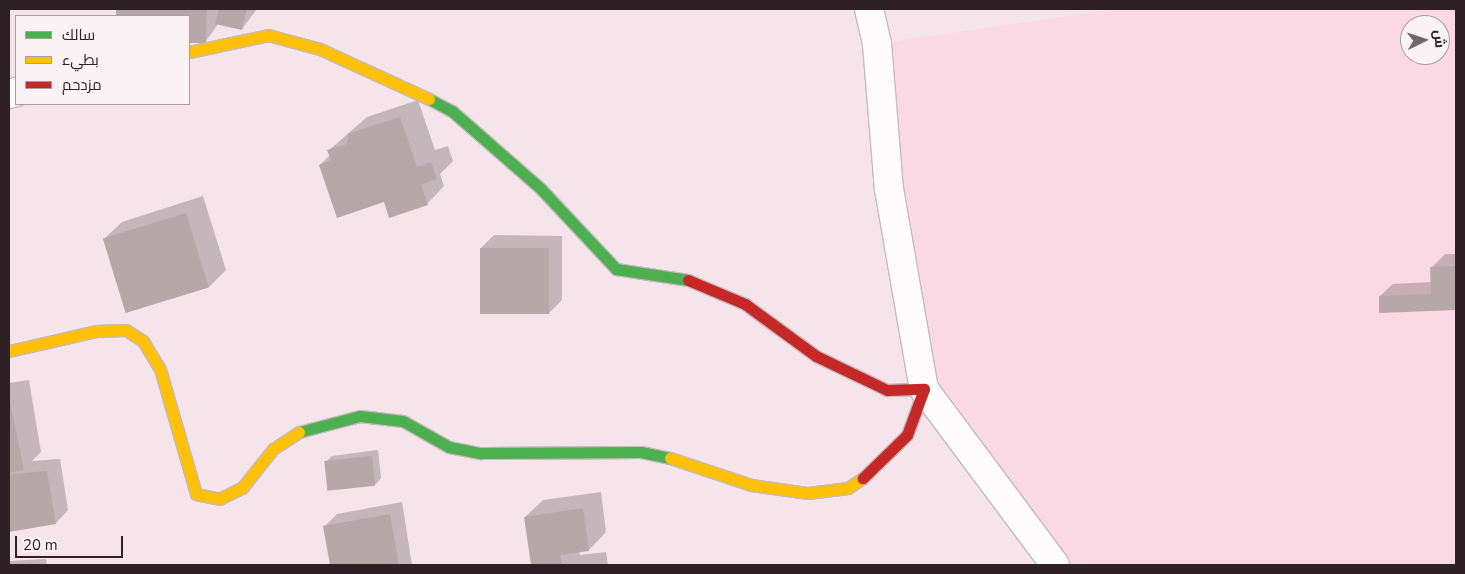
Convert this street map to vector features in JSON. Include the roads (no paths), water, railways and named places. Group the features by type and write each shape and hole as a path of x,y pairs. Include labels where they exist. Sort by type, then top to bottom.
{"street":[{"path":"869,9 877,44 889,189 924,389 1055,565"},
{"path":"877,44 885,9"},
{"path":"190,52 268,35 320,49 400,82 452,111 575,221 616,270 685,279 745,304 816,356 887,390 924,389"},
{"path":"9,350 96,331 126,330 143,341 160,369 196,494 219,499 242,488 274,449 308,426 360,416 403,421 449,448 481,453 641,452 694,462 751,485 808,493 848,488 877,468 907,434 924,389"}]}
